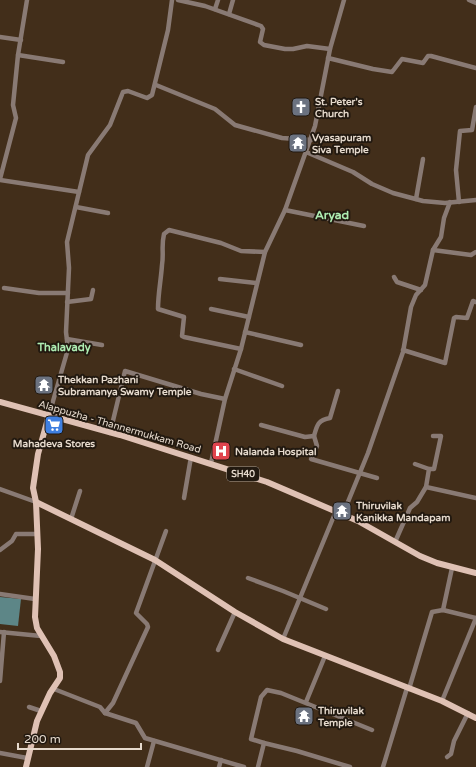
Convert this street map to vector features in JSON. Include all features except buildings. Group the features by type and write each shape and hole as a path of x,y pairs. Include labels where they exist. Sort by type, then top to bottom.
{"main road":[{"name":"Alappuzha - Thannermukkam Road","path":"0,402 49,414 211,463 266,482 343,514 420,556 452,568 476,574"},
{"path":"26,767 34,729 41,711 60,678 59,667 41,636 35,620 37,534 36,502 33,488 38,454 49,414"},
{"path":"36,502 155,560 235,612 283,639 442,701 476,718"}],"street":[{"path":"27,0 18,55 13,105 16,118 0,180 79,192"},
{"path":"49,414 68,349 67,242 88,155 110,125 123,92 128,91 149,98 152,95 156,86 168,30 172,0"},
{"path":"178,0 215,9 261,26 263,29 260,42 264,45 293,50 307,46 330,49"},
{"path":"215,9 218,0"},
{"path":"229,14 233,0"},
{"path":"211,463 225,399 241,349 256,283 265,252 285,210 311,140 322,97 330,49 344,0"},
{"path":"469,0 476,3"},
{"path":"0,37 21,40"},
{"path":"18,55 63,62"},
{"path":"328,58 373,70 392,72 402,59 423,63 428,56 476,68"},
{"path":"156,86 215,109 235,125 282,138 311,140"},
{"path":"459,202 456,170 460,131 472,130 476,107"},
{"path":"306,152 353,172 380,187 416,199 450,202 476,200"},
{"path":"416,199 423,159"},
{"path":"343,514 368,453 403,350 413,300 425,285 433,250 441,237 444,218 450,202"},
{"path":"76,207 108,213"},
{"path":"285,210 364,226"},
{"path":"241,349 184,337 182,336 184,317 158,309 163,263 161,246 164,234 169,230 221,243 241,251 265,252"},
{"path":"433,250 471,255 476,252"},
{"path":"394,277 397,282 421,290"},
{"path":"220,279 256,283"},
{"path":"4,288 39,294 68,293"},
{"path":"68,302 91,299 93,290"},
{"path":"403,350 445,364 454,318 467,318 473,301 476,302"},
{"path":"211,309 249,317"},
{"path":"245,332 301,344"},
{"path":"67,339 102,345"},
{"path":"234,369 282,386"},
{"path":"110,433 125,370 201,394 225,399"},
{"path":"338,391 330,418 321,419 318,423 314,436 317,446 311,459 377,478"},
{"path":"261,425 305,437 314,436"},
{"path":"416,464 429,469 434,469 441,436 433,436"},
{"path":"184,498 191,457"},
{"path":"395,542 410,508 417,502 426,487 429,469"},
{"path":"426,487 476,498"},
{"path":"0,489 36,502"},
{"path":"71,519 80,491"},
{"path":"283,639 336,511"},
{"path":"105,713 113,703 148,628 136,613 166,531"},
{"path":"0,550 12,541 16,534 37,534"},
{"path":"443,610 452,568"},
{"path":"248,578 300,598 326,610"},
{"path":"0,594 36,599"},
{"path":"383,767 430,617 433,612 443,610 476,618 442,701"},
{"path":"218,650 235,612"},
{"path":"0,681 2,632 41,636"},
{"path":"306,702 325,656"},
{"path":"54,689 100,707 105,713 136,724 145,738 244,767"},
{"path":"350,767 297,751 264,744 251,739 261,697 267,690 281,693 372,730"},
{"path":"29,707 41,711"},
{"path":"447,757 451,754 454,741 468,713"},
{"path":"147,767 154,741"},
{"path":"258,767 264,744"},
{"path":"0,753 27,758"},
{"path":"219,767 221,760"}],"water":[{"path":"0,597 21,599 18,626 0,624"}],"place":[{"name":"St. Peter's Church","path":"301,107"},
{"name":"Vyasapuram Siva Temple","path":"298,143"},
{"name":"Thekkan Pazhani Subramanya Swamy Temple","path":"44,385"},
{"name":"Mahadeva Stores","path":"54,425"},
{"name":"Nalanda Hospital","path":"221,451"},
{"name":"Thiruvilak Kanikka Mandapam","path":"342,511"},
{"name":"Thiruvilak Temple","path":"304,716"}],"district":[{"name":"Aryad","path":"332,215"},
{"name":"Thalavady","path":"64,347"}]}
